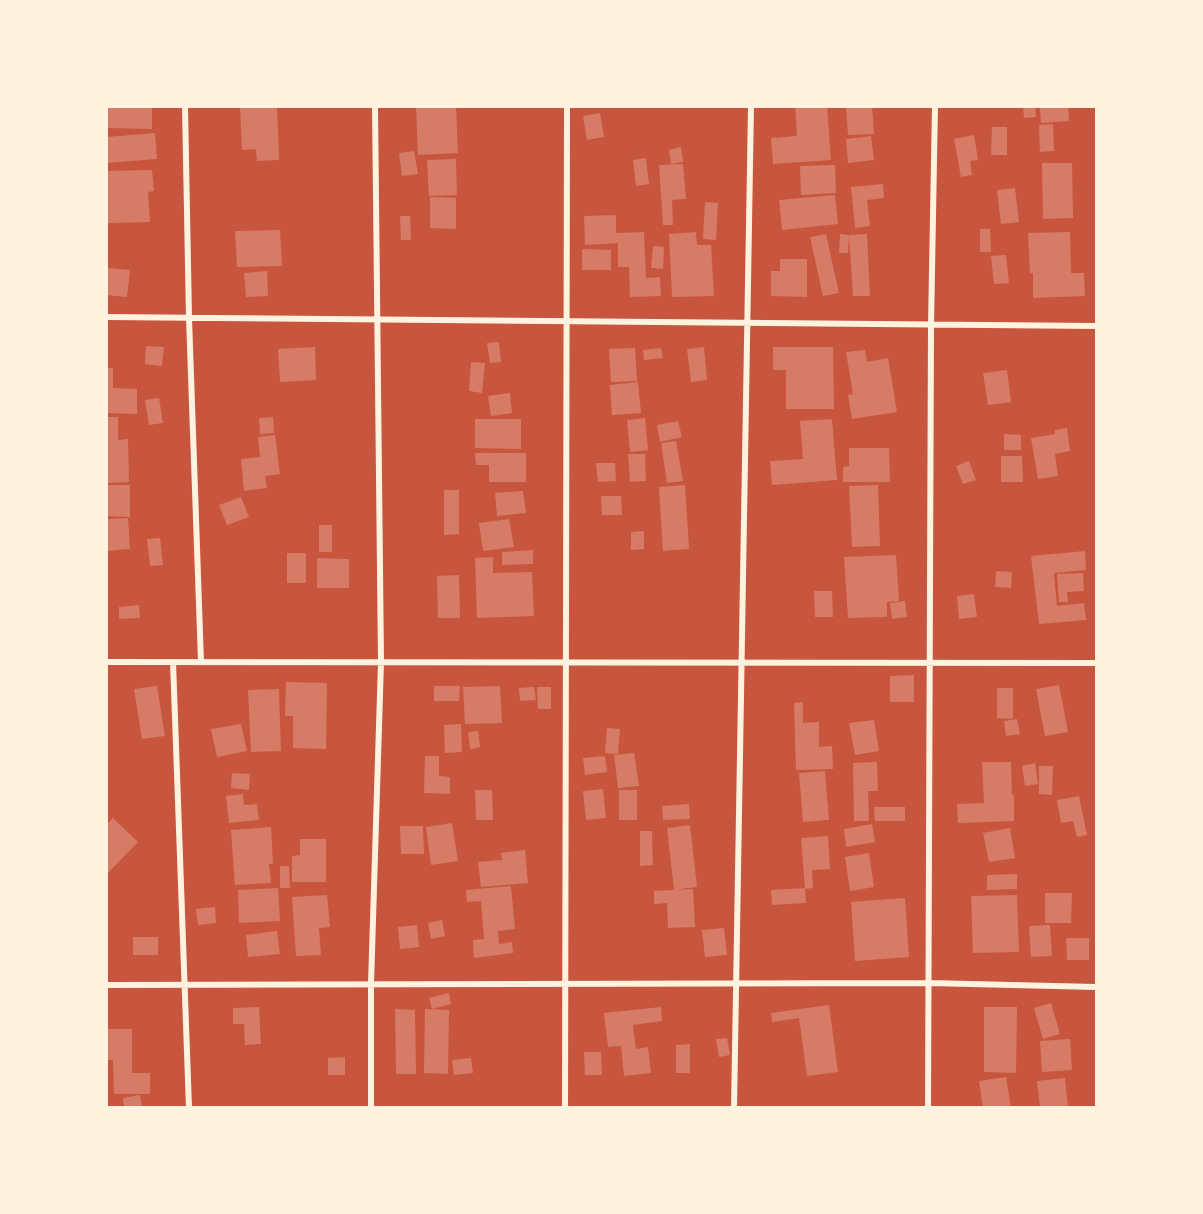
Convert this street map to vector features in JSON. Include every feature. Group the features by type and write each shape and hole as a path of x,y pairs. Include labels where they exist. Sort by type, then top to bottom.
{"street":[{"path":"185,106 189,318 201,662"},
{"path":"371,1107 371,984 381,662 375,106"},
{"path":"565,1107 567,106"},
{"path":"734,1107 751,106"},
{"path":"928,1107 931,326 935,106"},
{"path":"106,317 1096,326"},
{"path":"106,662 1096,663"},
{"path":"173,662 189,1107"},
{"path":"106,985 929,983 1096,987"}],"building":[{"path":"106,106 152,106 152,129 106,128"},
{"path":"240,106 277,106 279,160 257,161 256,149 242,150"},
{"path":"416,106 456,106 458,153 418,155"},
{"path":"795,106 827,106 831,160 773,164 771,138 797,136"},
{"path":"846,106 872,106 874,134 848,135"},
{"path":"1023,106 1035,106 1036,117 1024,118"},
{"path":"1040,106 1068,106 1069,121 1041,123"},
{"path":"600,113 604,137 587,140 583,116"},
{"path":"1053,124 1054,151 1040,152 1039,125"},
{"path":"992,127 1007,127 1007,155 991,155"},
{"path":"155,133 157,159 106,163 106,137"},
{"path":"974,135 978,160 970,161 972,175 961,177 954,139"},
{"path":"871,136 874,160 848,163 846,139"},
{"path":"681,147 683,162 671,164 669,150"},
{"path":"414,151 418,174 402,176 399,153"},
{"path":"646,158 649,184 636,186 633,160"},
{"path":"456,159 457,195 429,196 427,160"},
{"path":"1042,163 1072,163 1073,218 1043,219"},
{"path":"683,164 686,199 672,200 673,225 663,225 659,165"},
{"path":"835,165 836,193 801,195 800,166"},
{"path":"152,170 154,191 148,192 150,222 107,223 106,171"},
{"path":"883,184 884,198 867,200 870,226 855,228 851,187"},
{"path":"1015,188 1019,222 1001,224 997,190"},
{"path":"835,195 838,224 782,230 779,200"},
{"path":"430,197 456,198 456,229 430,228"},
{"path":"705,202 718,203 716,240 703,239"},
{"path":"616,215 616,233 644,232 646,278 660,277 661,296 630,297 629,267 618,267 618,243 585,245 584,216"},
{"path":"400,216 410,216 411,240 401,240"},
{"path":"980,229 990,229 991,252 980,252"},
{"path":"280,230 282,266 237,267 235,231"},
{"path":"696,232 697,245 711,245 714,296 672,297 669,234"},
{"path":"1070,232 1071,273 1084,273 1085,296 1033,298 1033,273 1030,273 1028,233"},
{"path":"826,234 839,293 823,296 810,237"},
{"path":"840,234 849,235 848,253 839,253"},
{"path":"867,234 870,296 853,296 849,235"},
{"path":"653,246 664,247 663,269 651,268"},
{"path":"582,249 611,250 611,270 582,270"},
{"path":"1006,255 1009,283 994,284 991,256"},
{"path":"780,259 807,259 807,297 771,296 771,271 780,271"},
{"path":"106,268 130,270 127,297 106,295"},
{"path":"267,271 268,296 246,297 244,273"},
{"path":"499,342 501,362 490,363 487,343"},
{"path":"146,346 164,347 162,366 145,364"},
{"path":"315,347 316,380 280,382 278,349"},
{"path":"704,347 707,380 691,382 687,349"},
{"path":"773,347 833,347 834,409 786,409 786,370 773,370"},
{"path":"635,348 637,381 611,382 609,349"},
{"path":"661,348 663,358 644,360 643,350"},
{"path":"865,350 867,362 888,358 897,412 852,419 848,395 853,394 846,352"},
{"path":"471,362 485,363 482,393 469,391"},
{"path":"106,368 113,368 113,388 137,389 137,414 106,413"},
{"path":"1007,370 1011,402 988,405 983,373"},
{"path":"638,382 641,413 612,415 610,385"},
{"path":"510,393 512,413 491,416 488,396"},
{"path":"159,398 163,423 149,425 145,400"},
{"path":"106,417 118,417 118,440 128,439 129,482 106,483"},
{"path":"273,417 274,433 260,434 259,418"},
{"path":"645,418 648,450 630,452 627,420"},
{"path":"475,419 521,419 521,449 475,448"},
{"path":"832,419 837,480 772,485 770,461 803,459 800,421"},
{"path":"678,421 682,437 660,442 657,425"},
{"path":"1067,428 1070,451 1055,454 1058,476 1038,479 1031,438 1055,434 1055,430"},
{"path":"1004,434 1021,435 1021,450 1004,450"},
{"path":"275,435 280,474 265,476 267,488 244,491 241,459 260,457 258,437"},
{"path":"676,441 683,481 667,483 661,443"},
{"path":"849,448 889,448 890,482 843,482 843,467 849,466"},
{"path":"475,453 526,453 526,482 489,482 489,465 476,465"},
{"path":"628,454 645,454 646,481 630,482"},
{"path":"1001,456 1022,456 1023,482 1001,482"},
{"path":"969,461 976,480 963,484 956,466"},
{"path":"596,463 615,463 616,481 598,482"},
{"path":"106,485 130,485 130,517 106,516"},
{"path":"685,485 689,549 663,551 659,487"},
{"path":"878,485 880,546 852,547 849,486"},
{"path":"444,490 459,490 459,534 444,535"},
{"path":"523,491 526,513 497,516 495,493"},
{"path":"601,496 621,496 622,515 602,515"},
{"path":"241,497 249,517 227,525 219,505"},
{"path":"128,518 130,549 106,551 106,519"},
{"path":"509,519 514,547 483,551 479,523"},
{"path":"319,525 332,525 332,552 319,552"},
{"path":"644,531 644,549 631,550 631,532"},
{"path":"160,538 163,565 150,566 147,539"},
{"path":"533,550 533,564 502,565 502,552"},
{"path":"1085,551 1086,570 1054,573 1057,606 1084,603 1086,620 1039,624 1031,556"},
{"path":"287,553 306,553 306,583 287,583"},
{"path":"896,555 899,601 887,602 887,617 848,618 844,557"},
{"path":"493,557 493,573 532,572 534,616 477,618 475,558"},
{"path":"317,558 349,559 349,588 317,588"},
{"path":"996,571 1012,572 1011,588 995,587"},
{"path":"1083,573 1084,591 1067,592 1068,602 1059,602 1057,574"},
{"path":"459,575 460,618 438,618 437,576"},
{"path":"814,591 832,591 833,617 815,617"},
{"path":"974,594 977,617 959,619 957,596"},
{"path":"905,601 907,617 892,619 890,603"},
{"path":"139,605 140,618 119,619 119,607"},
{"path":"914,675 914,702 890,702 890,676"},
{"path":"286,682 327,683 326,749 293,748 293,716 285,716"},
{"path":"1059,685 1068,732 1045,736 1036,689"},
{"path":"157,686 165,736 142,739 134,689"},
{"path":"434,686 460,686 459,701 434,701"},
{"path":"500,686 502,723 465,724 463,687"},
{"path":"534,687 536,700 520,701 519,688"},
{"path":"537,687 551,687 551,709 538,709"},
{"path":"997,688 1013,688 1013,719 997,718"},
{"path":"279,689 281,751 251,752 248,690"},
{"path":"803,702 803,723 819,722 819,747 832,746 833,769 796,770 794,703"},
{"path":"1017,719 1020,734 1006,736 1004,721"},
{"path":"874,720 879,751 855,755 849,723"},
{"path":"241,724 247,751 217,757 211,729"},
{"path":"461,724 462,752 445,753 444,725"},
{"path":"607,728 620,729 618,754 605,753"},
{"path":"478,731 480,747 470,749 468,732"},
{"path":"634,753 639,786 618,788 614,755"},
{"path":"425,756 439,756 439,776 450,777 450,794 424,793"},
{"path":"605,756 607,772 585,775 583,758"},
{"path":"877,762 878,791 868,791 869,821 854,821 853,763"},
{"path":"982,762 1011,762 1014,821 958,823 957,804 984,803"},
{"path":"1035,763 1038,784 1025,786 1022,766"},
{"path":"1039,766 1053,766 1052,795 1039,794"},
{"path":"825,771 829,820 803,822 799,773"},
{"path":"232,773 250,774 249,790 231,788"},
{"path":"603,789 606,818 586,820 583,791"},
{"path":"475,790 492,790 493,820 476,820"},
{"path":"619,790 637,790 637,820 619,820"},
{"path":"243,794 244,805 257,804 259,820 229,823 226,796"},
{"path":"1079,796 1087,835 1077,837 1073,821 1061,823 1057,800"},
{"path":"689,804 690,819 663,820 662,806"},
{"path":"874,807 905,807 905,821 875,821"},
{"path":"113,818 138,842 108,873 106,871 106,825"},
{"path":"452,823 458,861 431,865 426,827"},
{"path":"872,824 875,842 846,847 844,829"},
{"path":"690,825 697,887 674,890 667,828"},
{"path":"400,826 423,826 424,854 401,854"},
{"path":"271,827 273,864 269,864 271,883 235,885 231,830"},
{"path":"1010,828 1015,858 989,862 983,833"},
{"path":"640,831 652,831 653,865 640,866"},
{"path":"828,836 830,869 812,870 813,888 805,889 801,838"},
{"path":"300,839 326,839 326,882 292,882 292,856 300,855"},
{"path":"525,850 528,883 481,887 478,862 502,860 501,853"},
{"path":"869,853 874,887 850,891 845,857"},
{"path":"280,866 289,866 290,888 280,888"},
{"path":"1017,874 1017,889 987,890 987,875"},
{"path":"511,886 515,929 498,931 499,944 512,942 513,953 474,958 473,940 484,939 481,901 467,902 466,890"},
{"path":"278,888 280,921 239,923 238,890"},
{"path":"805,888 806,903 772,905 771,890"},
{"path":"693,889 695,927 668,928 667,903 654,904 654,891"},
{"path":"1045,893 1072,893 1071,923 1045,923"},
{"path":"327,895 330,927 319,928 321,955 296,956 292,897"},
{"path":"1017,895 1019,952 973,953 971,896"},
{"path":"905,898 909,957 855,961 851,902"},
{"path":"215,907 216,923 198,925 196,909"},
{"path":"442,920 445,936 431,939 428,923"},
{"path":"417,925 419,947 400,949 398,927"},
{"path":"1050,925 1052,956 1031,957 1029,926"},
{"path":"724,928 727,955 705,957 702,930"},
{"path":"277,931 280,954 248,957 246,935"},
{"path":"133,937 158,937 158,955 133,955"},
{"path":"1066,938 1089,938 1089,960 1067,960"},
{"path":"449,993 451,1004 432,1009 429,998"},
{"path":"1051,1003 1060,1034 1043,1039 1034,1008"},
{"path":"829,1005 838,1072 807,1076 799,1018 772,1022 771,1013"},
{"path":"259,1007 261,1044 245,1045 244,1024 233,1024 233,1008"},
{"path":"661,1007 662,1021 633,1025 636,1049 648,1047 651,1073 624,1076 621,1046 608,1047 604,1013"},
{"path":"984,1007 1017,1007 1016,1073 984,1072"},
{"path":"395,1009 415,1010 416,1074 396,1074"},
{"path":"425,1009 449,1010 448,1074 424,1073"},
{"path":"106,1029 132,1029 132,1073 150,1073 150,1094 114,1094 113,1060 106,1060"},
{"path":"727,1038 730,1055 719,1057 716,1039"},
{"path":"1070,1039 1072,1070 1042,1072 1040,1041"},
{"path":"690,1044 690,1073 676,1073 676,1045"},
{"path":"584,1052 601,1052 602,1075 585,1075"},
{"path":"345,1057 345,1075 328,1075 328,1058"},
{"path":"471,1058 473,1073 454,1075 452,1060"},
{"path":"1006,1077 1011,1108 983,1108 979,1081"},
{"path":"1065,1078 1068,1108 1040,1108 1037,1081"},
{"path":"140,1095 142,1107 124,1108 123,1098"}]}
